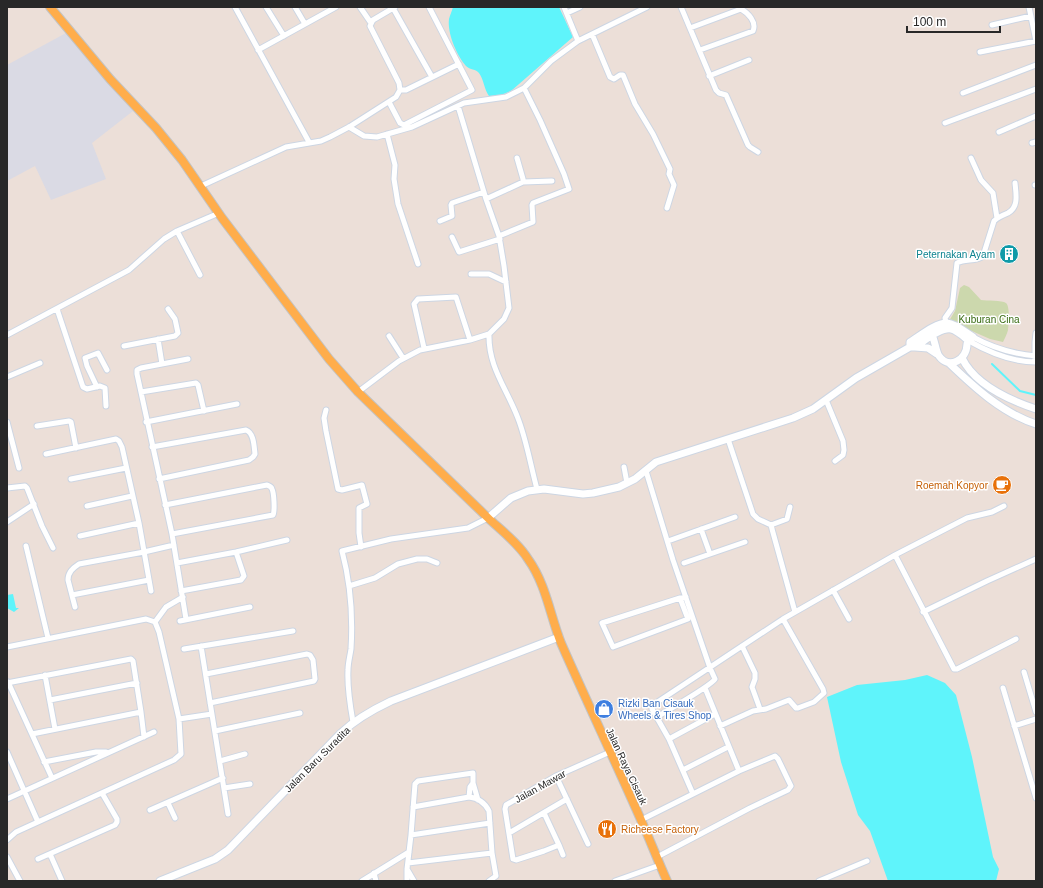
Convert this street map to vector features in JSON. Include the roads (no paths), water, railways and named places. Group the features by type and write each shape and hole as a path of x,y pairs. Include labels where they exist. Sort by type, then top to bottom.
{"main road":[{"name":"Jalan Raya Cisauk","path":"50,7 110,79 156,128 182,160 219,213 314,340 358,392 504,532 528,558 538,577 549,605 559,637 668,881"}],"street":[{"path":"235,7 309,142"},
{"path":"266,7 284,36"},
{"path":"295,7 305,24"},
{"path":"258,50 305,24 326,9 336,7"},
{"path":"201,186 286,147 321,141 349,127 396,97 400,90 399,83 370,26 371,23 360,7"},
{"path":"389,102 400,123 404,125 471,91 472,88 428,7"},
{"path":"564,7 578,41"},
{"path":"567,13 580,7"},
{"path":"349,127 364,136 377,137 412,127 464,103 501,99 524,88 551,61 578,41 637,9 647,7"},
{"path":"681,7 700,50 709,76 718,92 726,95 750,147 758,152"},
{"path":"980,52 1036,41 1029,7"},
{"path":"371,23 394,8 432,77"},
{"path":"690,28 740,9 746,12 754,23 755,27 753,31 700,50"},
{"path":"992,25 1030,16"},
{"path":"592,34 610,77 614,79 620,75 623,75 635,104 653,134 670,169 668,174 674,186 667,208"},
{"path":"709,76 749,60"},
{"path":"400,90 406,90 459,64"},
{"path":"962,93 1036,65"},
{"path":"452,237 460,252 499,238 533,222 533,203 568,188 564,174 524,88"},
{"path":"945,123 1036,89"},
{"path":"358,392 403,358 424,348 470,340 489,334 504,319 508,312 509,308 506,282 499,238 458,106"},
{"path":"999,132 1036,116"},
{"path":"387,134 394,160 394,179 398,204 418,264"},
{"path":"517,158 523,179 522,182"},
{"path":"971,158 981,180 993,193 997,218"},
{"path":"486,199 522,182 552,181"},
{"path":"946,323 946,318 952,308 957,264 961,261 979,259 983,256 991,226 997,218 1015,207 1015,183"},
{"path":"440,221 452,216 452,203 484,192"},
{"path":"8,332 57,309 129,270 164,239 177,231 219,213"},
{"path":"177,231 200,275"},
{"path":"471,274 489,274 506,282"},
{"path":"424,348 414,304 418,299 456,297 470,340"},
{"path":"57,309 83,387 87,389 102,386 105,388 106,406"},
{"path":"124,346 175,336 178,333 175,319 168,309"},
{"path":"912,347 910,342 946,323 958,327 969,341 1018,354 1036,356"},
{"path":"931,332 948,329 956,331 969,341 996,355 1035,362 1036,356 1034,342 1036,334"},
{"path":"931,332 936,345 937,354"},
{"path":"489,334 492,362 497,376 519,420 537,489"},
{"path":"390,336 403,358"},
{"path":"158,339 162,364"},
{"path":"353,722 348,684 351,643 351,605 346,567 342,551 391,539 468,528 488,518 511,498 528,491 537,489 583,494 619,487 656,462 793,418 813,409 856,378 912,347 928,348 944,361 949,362 958,361 962,358 965,354 969,341"},
{"path":"97,387 86,366 85,358 98,353 107,370"},
{"path":"962,358 966,366 988,386 1013,400 1036,409"},
{"path":"186,618 172,534 136,374 137,370 141,368 188,359"},
{"path":"949,362 972,384 992,400 1013,413 1036,424"},
{"path":"7,377 40,363"},
{"path":"141,392 196,383 198,385 204,411"},
{"path":"826,400 844,446 843,455 835,461"},
{"path":"146,422 237,404"},
{"path":"326,410 324,418 338,489 340,490 362,485 367,504 359,508 359,533 361,547"},
{"path":"37,426 69,421 71,422 76,448"},
{"path":"7,422 19,468"},
{"path":"152,447 246,430 252,435 255,454 249,460 159,479"},
{"path":"46,454 116,439 121,444 139,523 151,591"},
{"path":"728,439 754,514 758,519 771,526 795,612"},
{"path":"624,467 627,483"},
{"path":"71,479 126,468"},
{"path":"646,470 668,541 683,597 688,619 612,647 602,623 683,597"},
{"path":"165,505 267,485 272,489 275,511 273,515 172,534"},
{"path":"7,488 25,486 29,490 42,526 53,548"},
{"path":"87,506 132,496"},
{"path":"7,522 34,504"},
{"path":"693,794 669,739 652,709 653,705 783,619 833,590 895,555 967,518 992,512 1004,506"},
{"path":"771,526 787,518 790,507"},
{"path":"668,541 735,518"},
{"path":"80,536 139,523"},
{"path":"701,529 710,554"},
{"path":"177,563 236,552 287,540"},
{"path":"684,563 745,542"},
{"path":"75,607 68,580 68,575 74,567 79,564 174,545"},
{"path":"26,546 48,638"},
{"path":"181,591 241,580 244,576 236,552"},
{"path":"895,555 954,669 957,669 1016,639"},
{"path":"349,586 375,578 398,564 417,559 426,559 437,563"},
{"path":"924,612 1036,559"},
{"path":"72,595 149,580"},
{"path":"833,590 849,619"},
{"path":"155,622 166,607 183,597"},
{"path":"657,717 705,688 715,680 683,597"},
{"path":"180,621 186,618 250,607"},
{"path":"7,647 146,619 155,622 159,632 179,719 182,751 179,757 16,832 7,840"},
{"path":"720,726 753,711 766,709 789,700 796,708 798,708 814,702 824,693 783,619"},
{"path":"184,649 293,631"},
{"name":"Jalan Baru Suradita","path":"160,881 215,858 228,850 316,758 353,722 391,701 559,637"},
{"path":"201,646 228,814"},
{"path":"742,646 755,673 752,687 760,709"},
{"path":"206,674 306,654 310,655 313,660 314,682 210,703"},
{"path":"52,778 7,683 131,659 137,683 144,736"},
{"path":"1024,672 1036,712"},
{"path":"45,675 55,729"},
{"path":"50,700 137,683"},
{"path":"705,688 739,771"},
{"path":"1003,688 1036,798"},
{"path":"32,734 141,712"},
{"path":"215,731 300,713"},
{"path":"179,719 212,714"},
{"path":"669,739 715,714"},
{"path":"1014,726 1036,719"},
{"path":"7,799 107,752 154,732"},
{"path":"683,770 728,747"},
{"path":"7,752 38,822"},
{"path":"44,762 96,752 107,752"},
{"name":"Jalan Mawar","path":"559,845 516,860 513,859 505,809 506,805 556,776 610,752"},
{"path":"220,761 245,754"},
{"path":"615,881 659,861 790,788 791,786 778,759 775,756 739,771 641,820"},
{"path":"407,881 412,835 415,784 418,782 473,773 473,783 478,800"},
{"path":"556,776 588,844"},
{"path":"150,810 223,778"},
{"path":"469,797 470,787 473,783"},
{"path":"224,788 250,784"},
{"path":"38,859 115,825 117,819 102,793"},
{"path":"413,807 469,797 478,800 485,805 489,811 492,852 496,876 489,881"},
{"path":"509,833 567,799"},
{"path":"168,803 175,818"},
{"path":"544,813 563,855"},
{"path":"412,835 490,823"},
{"path":"362,881 409,852"},
{"path":"408,866 492,852"},
{"path":"50,854 62,881"},
{"path":"7,857 20,881"},
{"path":"819,881 867,861"},
{"path":"408,866 414,881"},
{"path":"374,873 376,881"}],"water":[{"path":"453,7 559,7 573,37 511,91 501,95 489,96 479,73 466,66 453,44 449,19"},
{"path":"13,594 16,608 19,608 14,612 7,608 7,595"},
{"path":"927,675 945,683 956,695 972,757 993,857 999,869 996,881 888,881 870,831 858,815 841,762 827,697 857,685 905,680"}],"waterway":[{"path":"992,364 1020,391 1036,395"}],"place":[{"name":"Peternakan Ayam","path":"1009,254"},
{"name":"Roemah Kopyor","path":"1002,485"},
{"name":"Rizki Ban Cisauk Wheels & Tires Shop","path":"604,709"},
{"name":"Richeese Factory","path":"607,829"}],"park label":[{"name":"Kuburan Cina","path":"989,319"}]}
